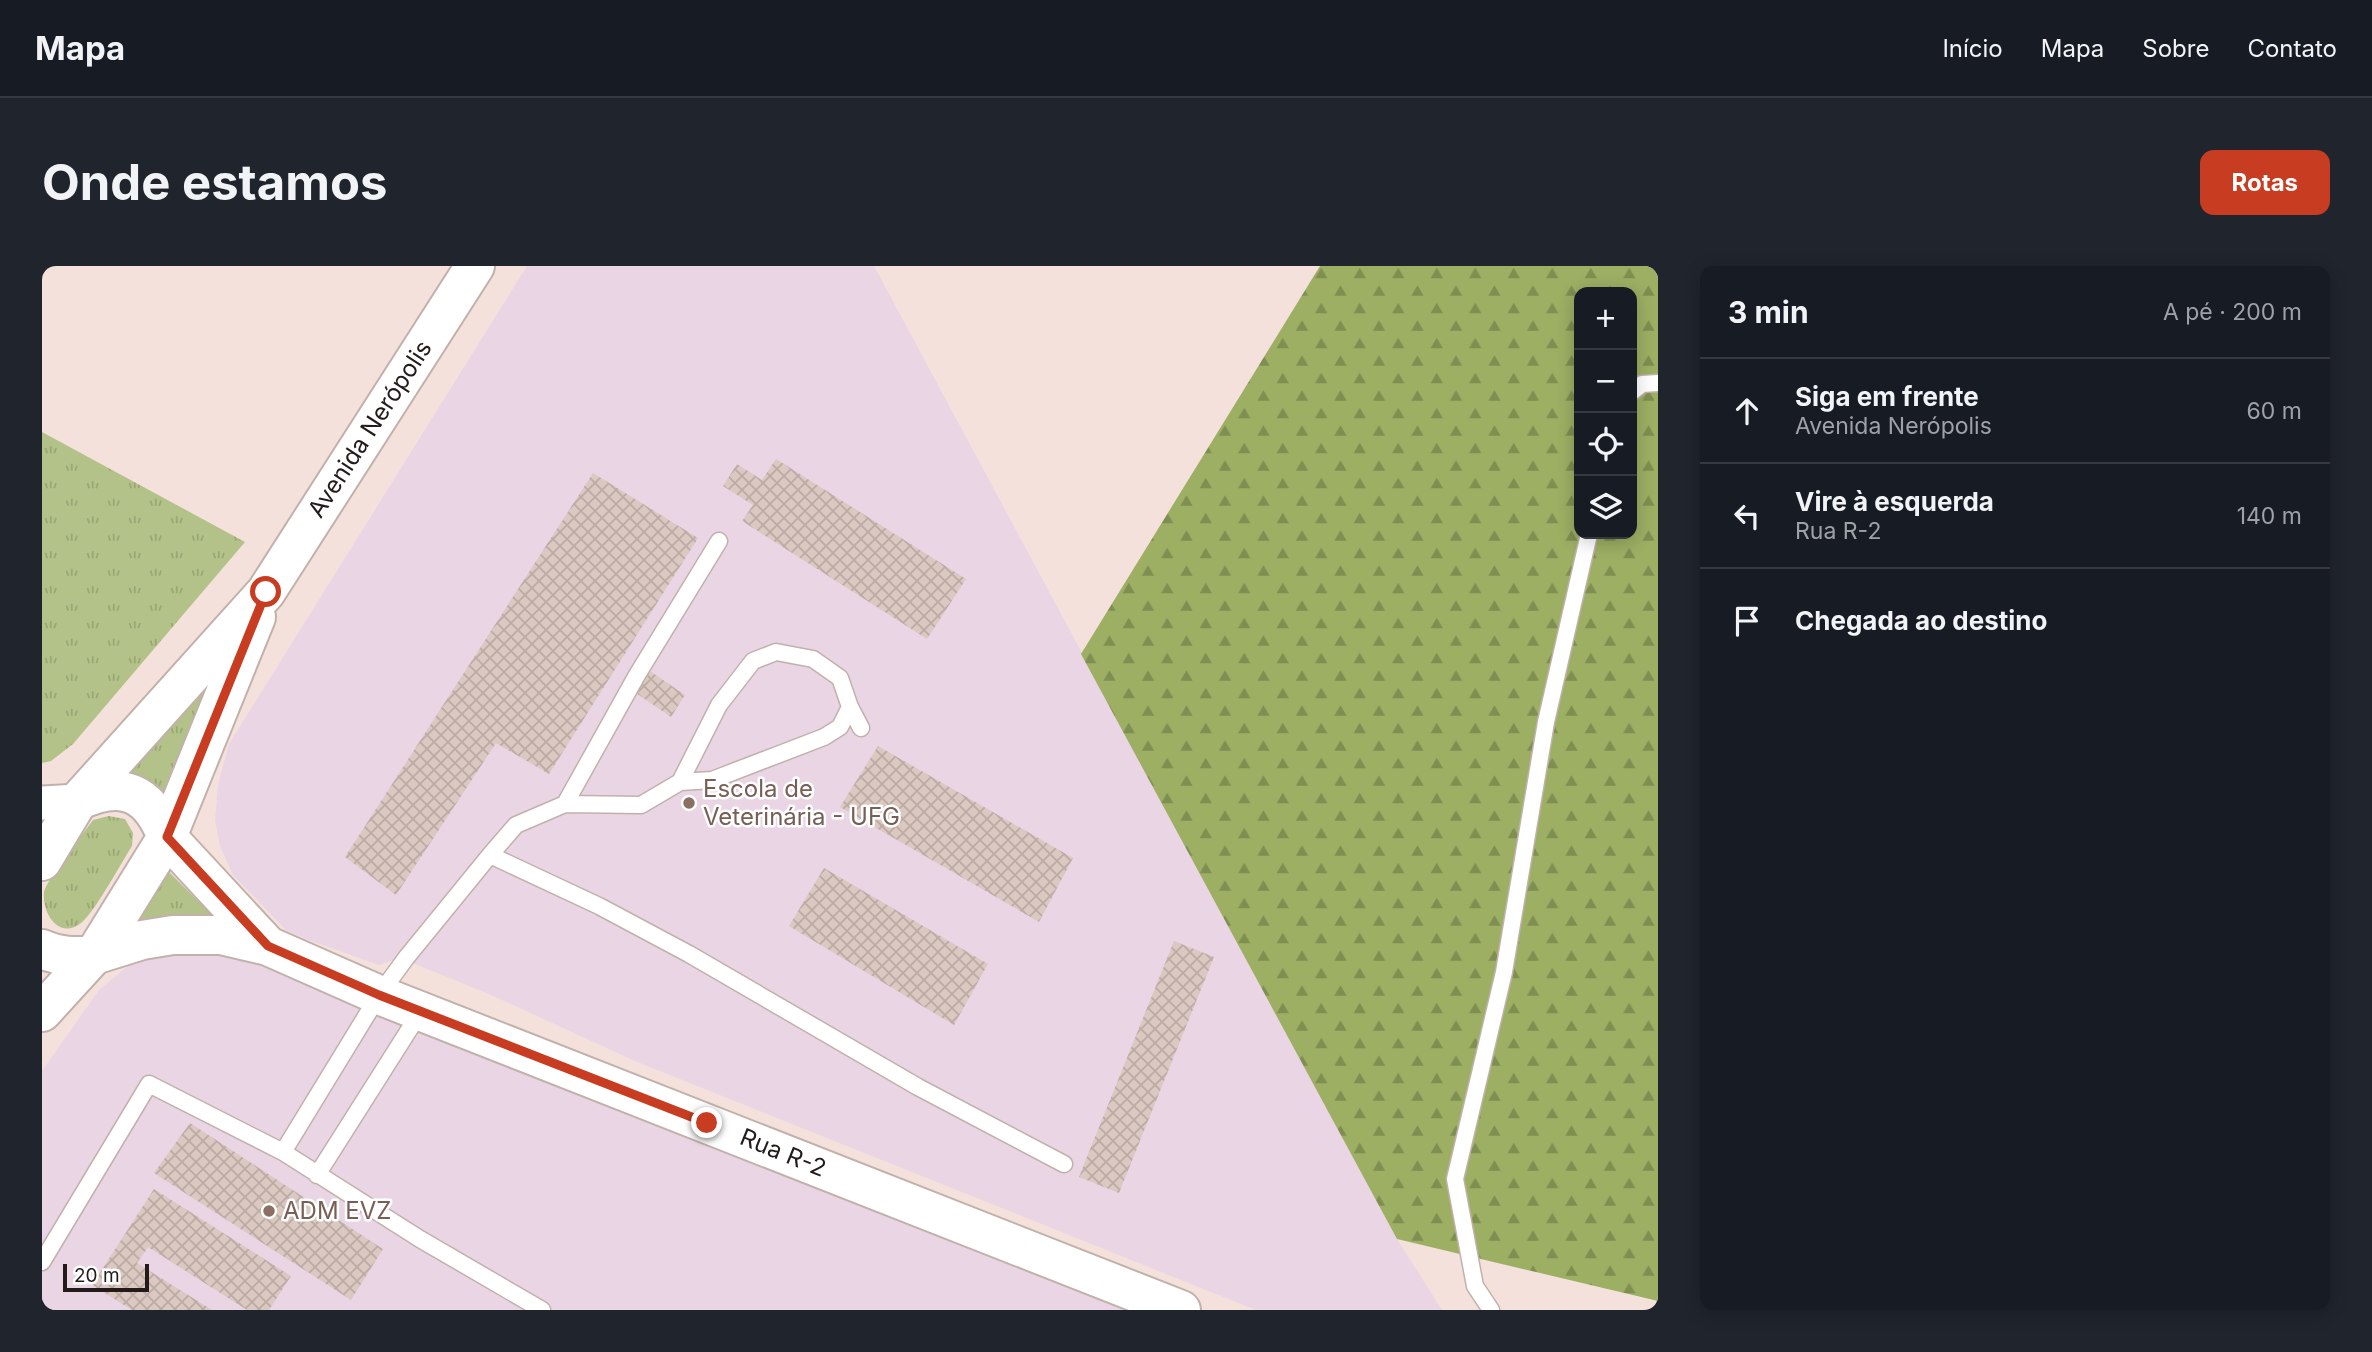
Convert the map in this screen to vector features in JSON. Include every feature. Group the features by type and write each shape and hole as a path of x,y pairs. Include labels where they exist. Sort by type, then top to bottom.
{"main road":[{"name":"Avenida Nerópolis","path":"42,1012 94,956 167,837 266,592 475,266"},
{"name":"Avenida Nerópolis","path":"42,861 60,802 266,592"},
{"name":"Rua R-2","path":"60,802 111,790 131,793 148,805 159,819 167,837 268,946"},
{"name":"Rua R-2","path":"94,956 142,940 173,935 221,935 268,946 379,995 1181,1310"},
{"path":"42,949 51,954 72,958 94,956"}],"lane":[{"path":"1637,388 1642,384 1658,383"},
{"path":"1491,1310 1475,1286 1455,1179 1504,972 1546,722 1588,539"},
{"path":"565,804 637,675 719,541"},
{"path":"680,782 719,705 753,661 776,652 813,659 840,678 861,728"},
{"path":"283,1152 379,995 406,958 516,825 565,804 641,805 680,782 712,780 824,737 840,727 850,706"},
{"path":"490,855 644,930 918,1087 1065,1164"},
{"path":"317,1175 422,1010"},
{"path":"42,1262 149,1084 283,1152 420,1239 541,1310"}],"shaded area":[{"name":"Escola de Veterinária - UFG","path":"527,266 874,266 1397,1239 1442,1310 1256,1310 635,1061 489,994 400,958 379,965 306,939 286,930 233,875 220,846 215,821 218,785 229,744"},
{"path":"195,945 242,955 420,1033 1138,1310 42,1310 42,1071 99,990 139,957"}],"green space":[{"path":"1320,266 1658,266 1658,1301 1397,1239 1081,654"},
{"path":"42,432 245,542 73,744 51,761 42,763"},
{"path":"223,658 162,800 119,777"},
{"path":"109,816 125,819 133,833 132,846 87,917 73,927 59,926 49,916 44,892 58,867 93,820"},
{"path":"167,870 211,914 137,920"}],"building":[{"path":"776,459 966,579 927,639 742,521 753,505 723,486 737,464 762,480"},
{"path":"593,473 698,538 549,774 496,743 396,895 345,857"},
{"path":"650,671 685,695 671,717 636,693"},
{"path":"878,746 1073,858 1039,922 840,807"},
{"path":"824,868 988,964 954,1025 789,926"},
{"path":"1174,941 1214,957 1119,1193 1079,1177"},
{"name":"ADM EVZ","path":"190,1123 383,1249 351,1300 154,1173"},
{"path":"154,1189 291,1276 269,1310 247,1310 148,1247 137,1263 212,1310 132,1310 92,1285"}],"place":[{"name":"Escola de Veterinária - UFG","path":"689,803"},
{"name":"ADM EVZ","path":"269,1211"}],"route":[{"path":"266,592 167,837 268,946 379,995 707,1123"}]}
